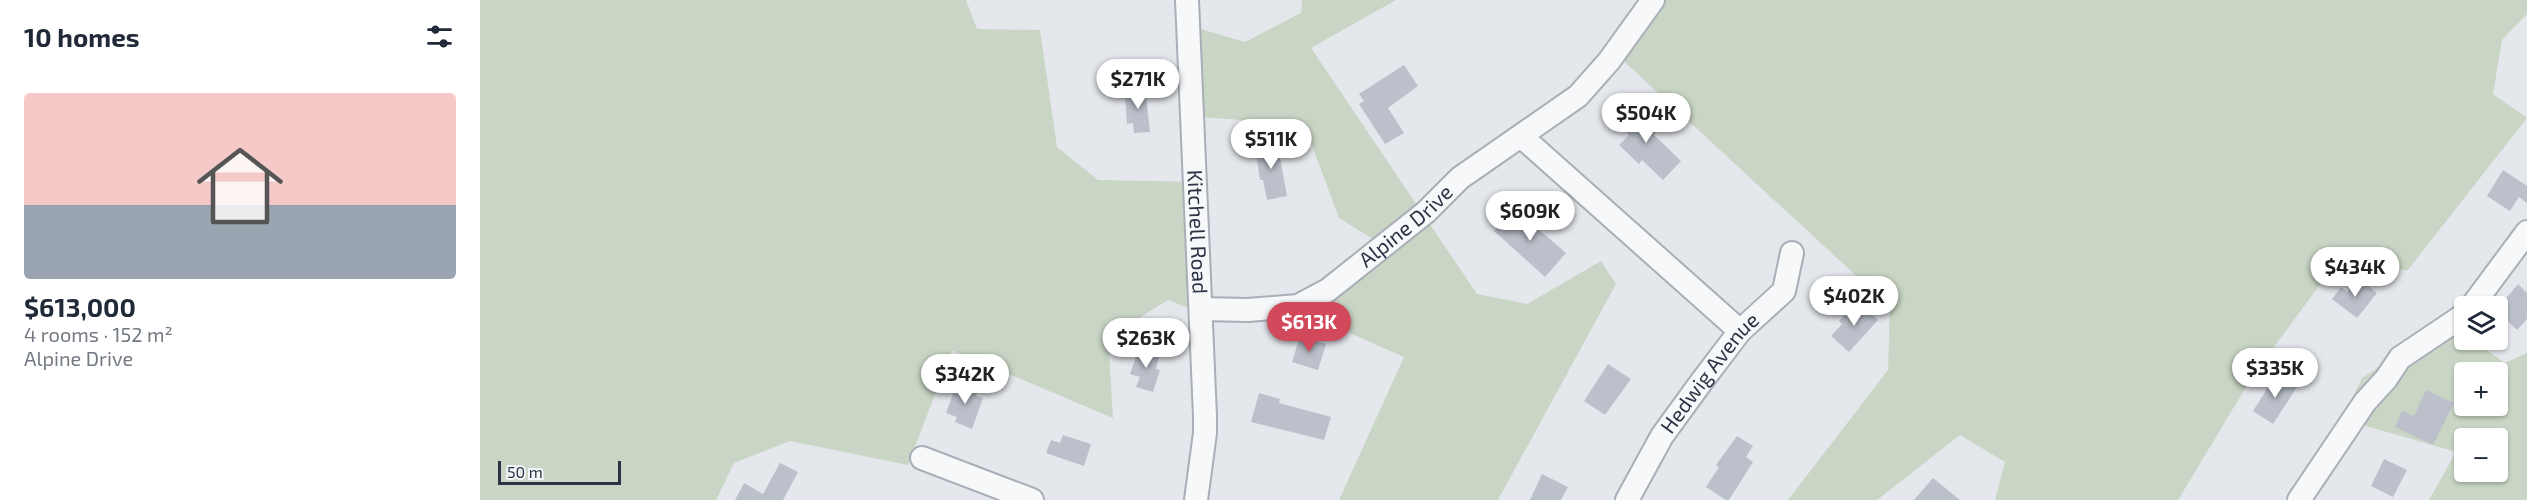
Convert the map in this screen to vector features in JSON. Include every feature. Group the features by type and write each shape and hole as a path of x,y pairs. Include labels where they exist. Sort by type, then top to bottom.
{"street":[{"name":"Kitchell Road","path":"1187,0 1202,309 1205,433 1196,500"},
{"name":"Alpine Drive","path":"1202,309 1248,310 1298,306 1328,290 1426,213 1460,178 1578,96 1609,61 1653,0"},
{"path":"1522,137 1740,331"},
{"path":"2479,296 2527,232"},
{"name":"Hedwig Avenue","path":"1627,500 1662,436 1740,331 1784,291 1792,253"},
{"path":"2299,500 2365,402 2386,379 2400,358 2454,322"},
{"path":"922,458 1032,500"}],"green space":[{"path":"480,0 966,0 977,29 1040,30 1057,147 1098,180 1203,182 1209,316 1168,300 1108,337 1113,418 952,350 908,465 790,441 734,463 716,500 480,500"},
{"path":"1302,0 1396,0 1311,48 1477,294 1527,304 1601,261 1616,284 1498,500 1339,500 1404,357 1291,307 1381,244 1339,218 1304,124 1198,117 1190,26 1245,42 1301,13"},
{"path":"1650,0 2527,0 2527,14 2502,40 2493,94 2527,118 2407,271 2344,252 2252,377 2178,500 1995,500 2005,462 1960,435 1877,500 1788,500 1888,370 1890,307 1616,54"},
{"path":"2449,322 2454,326 2454,350 2487,350 2504,362 2454,362 2454,416 2508,416 2507,362 2527,353 2527,500 2429,500 2454,456 2454,482 2508,482 2508,428 2454,428 2454,451 2342,419 2362,378"}],"building":[{"path":"1404,65 1418,86 1388,108 1404,133 1385,144 1359,104 1364,101 1359,94"},
{"path":"1145,86 1150,132 1134,133 1133,123 1127,124 1125,96 1132,95 1131,87"},
{"path":"1628,105 1658,130 1654,135 1681,161 1663,180 1642,160 1639,164 1619,145 1629,135 1614,120"},
{"path":"1277,142 1287,196 1267,200 1263,180 1260,180 1255,146"},
{"path":"2503,170 2527,186 2527,203 2519,197 2510,211 2487,196"},
{"path":"1514,208 1566,253 1545,277 1494,231"},
{"path":"2358,278 2377,293 2357,318 2332,299 2341,287 2347,292"},
{"path":"2518,284 2527,293 2527,319 2517,330 2508,321 2508,296"},
{"path":"1860,304 1878,320 1849,352 1831,336 1842,324 1839,321 1847,312 1850,314"},
{"path":"1300,336 1326,344 1318,370 1292,362"},
{"path":"1139,348 1160,354 1156,369 1160,370 1153,392 1136,387 1140,377 1130,374"},
{"path":"1608,364 1631,379 1605,415 1584,401"},
{"path":"2277,373 2297,387 2273,424 2253,411"},
{"path":"963,382 979,388 976,396 983,398 972,429 955,422 957,417 946,413 955,388 960,390"},
{"path":"2426,390 2454,403 2433,445 2395,427 2402,411 2414,416"},
{"path":"1259,393 1280,399 1279,403 1331,417 1324,440 1251,422"},
{"path":"1063,435 1091,444 1084,466 1046,453 1051,440 1060,443"},
{"path":"1737,436 1753,446 1746,457 1753,462 1729,500 1726,500 1706,487 1719,467 1716,465"},
{"path":"2384,459 2407,470 2393,497 2371,486"},
{"path":"780,463 798,472 783,500 735,500 744,483 763,494"},
{"path":"1542,474 1568,487 1561,500 1530,500"},
{"path":"1933,478 1960,500 1914,500"}]}
